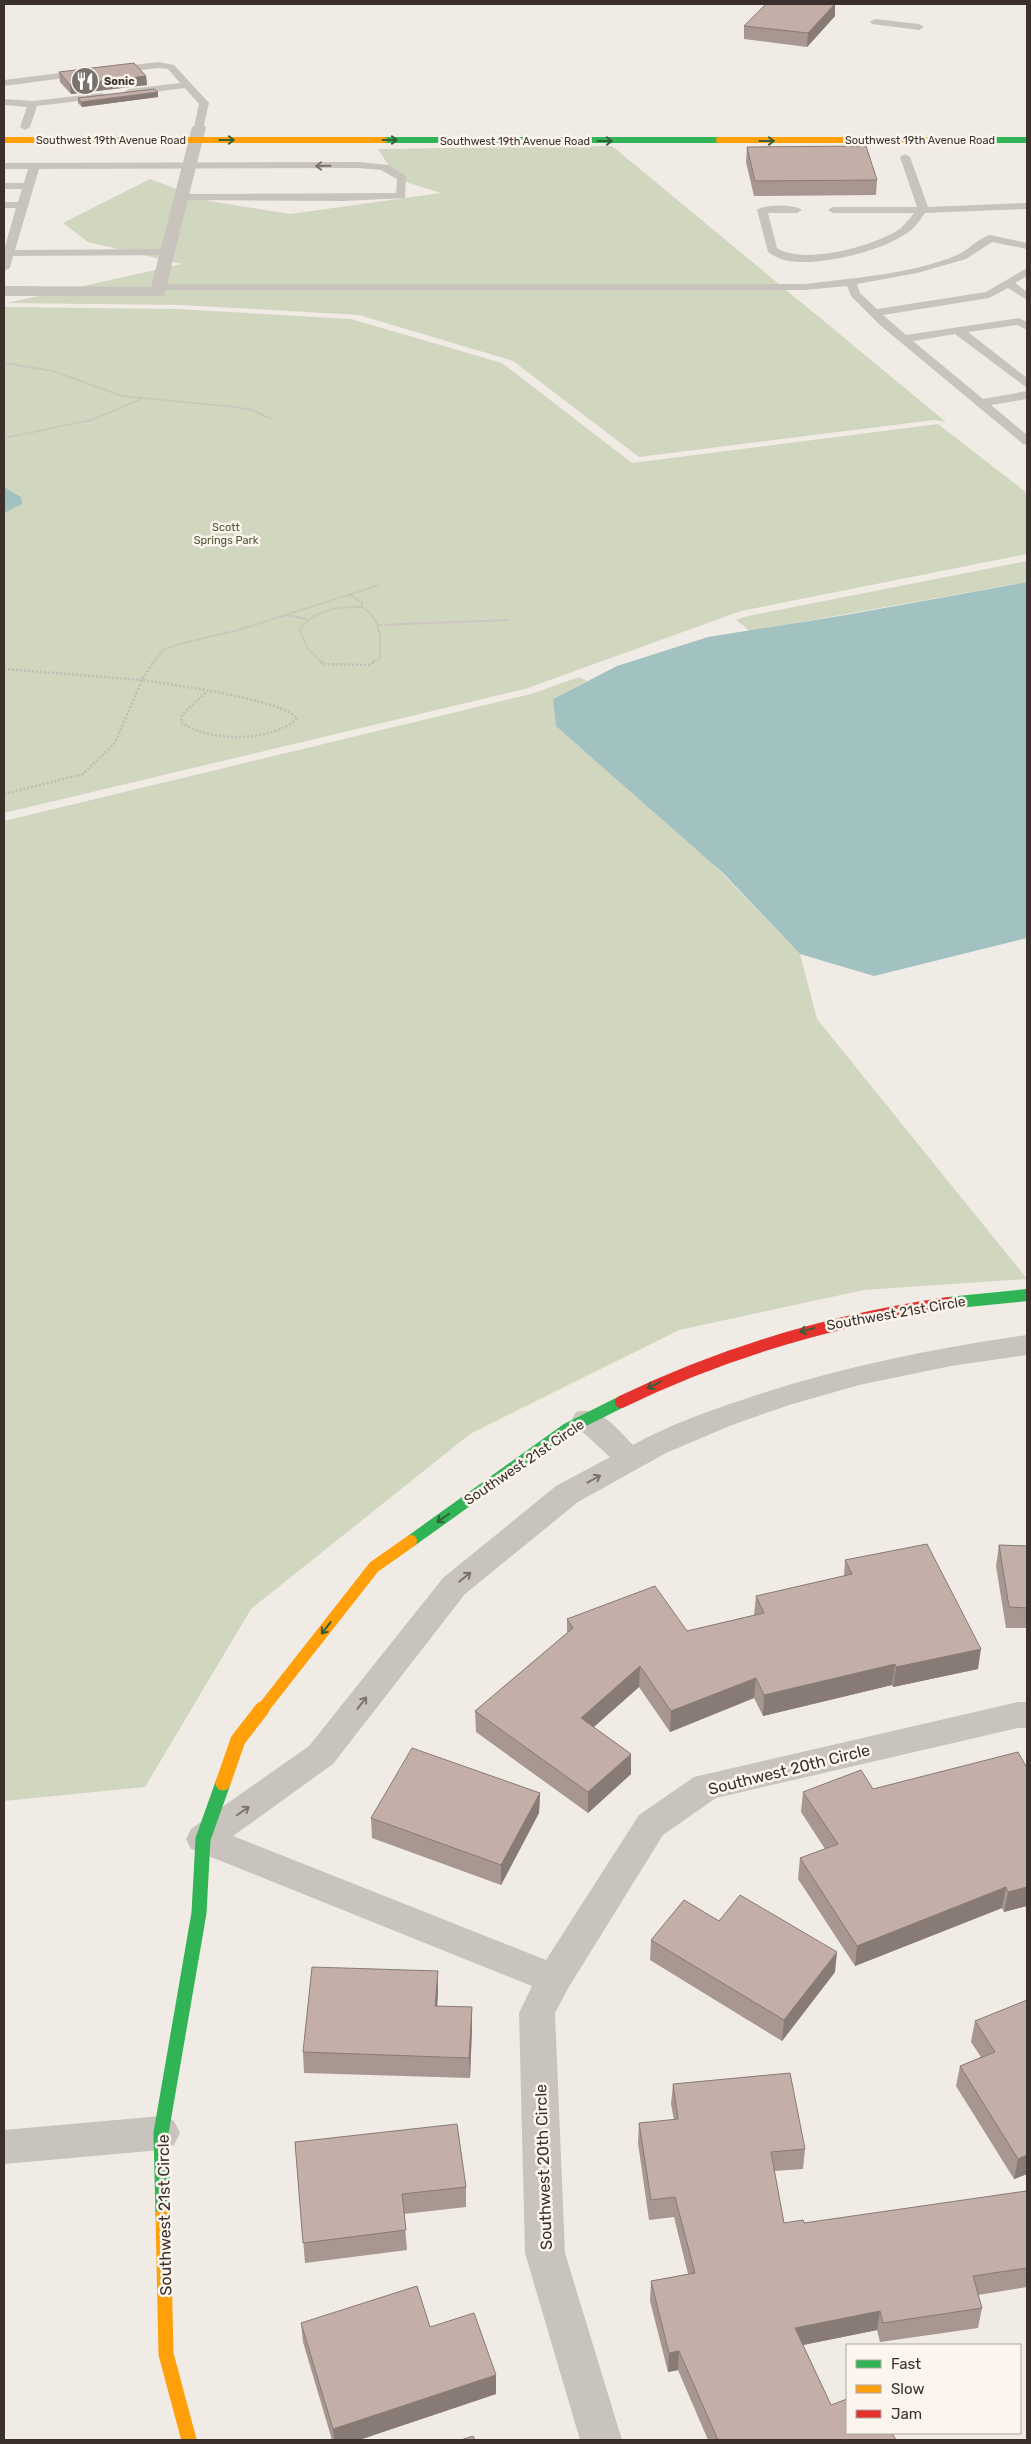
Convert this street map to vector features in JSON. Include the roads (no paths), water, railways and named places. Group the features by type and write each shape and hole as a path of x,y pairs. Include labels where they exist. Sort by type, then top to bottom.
{"main road":[{"name":"Southwest 19th Avenue Road","path":"11,127 30,127"},
{"name":"Southwest 19th Avenue Road","path":"4,140 198,130 1027,140"},
{"name":"Southwest 21st Circle","path":"189,2440 166,2354 162,2133 199,1913 203,1839 238,1740 374,1567 567,1429 667,1378 806,1330 909,1308 989,1297 1027,1295"}],"street":[{"path":"4,291 158,292 198,130"},
{"path":"203,1839 321,1756 454,1586 568,1494 655,1446 721,1418 832,1383 951,1356 1027,1345"},
{"path":"587,1419 630,1459"},
{"name":"Southwest 20th Circle","path":"601,2440 545,2253 538,2013 554,1979 651,1825 706,1787 1008,1717 1027,1715"},
{"path":"203,1839 554,1979"},
{"path":"4,2147 162,2133"}],"lane":[{"path":"875,22 919,27"},
{"path":"4,84 100,71 152,66 171,67 204,103 198,130"},
{"path":"4,102 33,104 188,85"},
{"path":"30,127 33,104"},
{"path":"905,157 923,209"},
{"path":"4,166 384,167 402,178 401,196 344,198 182,197"},
{"path":"4,268 34,167"},
{"path":"4,186 28,186"},
{"path":"4,205 23,205"},
{"path":"833,210 1027,206"},
{"path":"797,210 762,210 772,250 781,256 791,258 836,254 866,247 898,236 916,220 923,209"},
{"path":"159,287 805,287 850,282 917,270 962,257 990,234 1027,246"},
{"path":"8,253 168,252"},
{"path":"874,313 989,295 1027,271"},
{"path":"850,282 855,294 874,313 1027,441"},
{"path":"1008,283 1027,297"},
{"path":"903,339 1019,321 1027,327"},
{"path":"957,330 1027,384"},
{"path":"981,403 1027,395"}],"water":[{"path":"4,487 21,497 22,504 4,513"},
{"path":"1027,582 1027,938 874,976 800,954 723,873 556,726 553,699 617,666 708,637 846,615"}],"place":[{"name":"Sonic","path":"85,81"}],"park label":[{"name":"Scott Springs Park","path":"226,533"}]}
